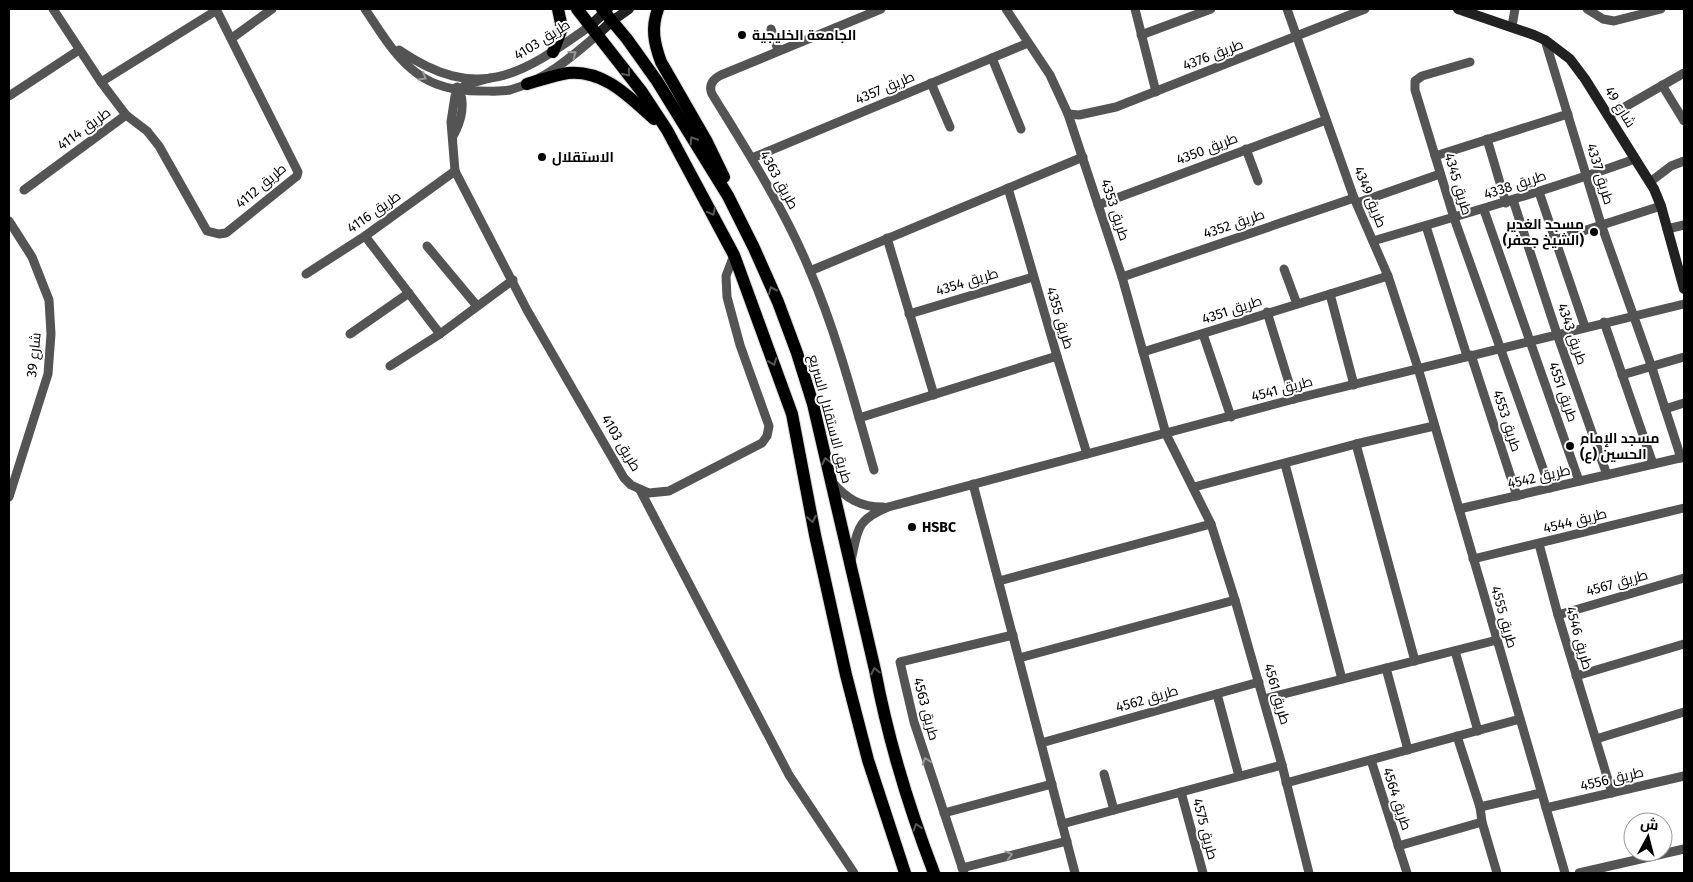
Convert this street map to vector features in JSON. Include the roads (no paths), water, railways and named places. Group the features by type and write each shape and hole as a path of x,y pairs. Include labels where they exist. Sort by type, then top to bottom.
{"main road":[{"path":"554,52 562,28 558,9"},
{"path":"577,9 642,92 667,130 734,255 792,414 815,535 846,675 868,760 905,873"},
{"path":"658,9 653,28 656,48 668,75 707,142 724,176 728,196"},
{"name":"طريق الاستقلال السريع","path":"607,13 656,81 728,196 754,248 797,353 813,404 875,670 883,714 920,838 934,873"},
{"path":"527,84 568,73 591,75 622,90 667,130"}],"street":[{"name":"طريق 4114","path":"24,190 126,115 101,82 53,9"},
{"path":"101,82 217,9"},
{"name":"طريق 4112","path":"126,115 142,126 160,146 207,231 219,234 226,233 297,176 298,172 217,9"},
{"path":"232,38 272,9"},
{"name":"طريق 4103","path":"365,9 398,56 418,74 439,86 459,90 493,92 509,90 527,84 553,70 594,30"},
{"path":"594,30 607,13 629,9"},
{"name":"طريق 4363","path":"874,470 844,364 810,271 776,200 712,94 710,86 713,80 721,75 881,9"},
{"name":"طريق 4353","path":"1006,9 1050,75 1068,114 1122,277 1166,434"},
{"path":"1136,9 1156,92"},
{"path":"1141,35 1211,9"},
{"name":"طريق 4349","path":"1287,9 1356,201 1388,276 1418,368"},
{"name":"طريق 4376","path":"1068,114 1079,115 1116,107 1365,9"},
{"name":"شارع 49","path":"1458,9 1477,17 1512,26 1545,40 1570,59 1585,79 1650,182 1660,206 1684,289"},
{"path":"1512,26 1515,9"},
{"path":"1587,9 1602,19 1614,21 1661,9"},
{"path":"771,29 778,50"},
{"name":"طريق 4103","path":"389,44 417,62 448,75 467,78 490,78 509,75 523,69 594,30"},
{"name":"طريق 4337","path":"1545,40 1601,224 1682,457"},
{"name":"طريق 4357","path":"752,158 1028,43"},
{"path":"9,96 79,50"},
{"path":"992,58 1021,129"},
{"name":"طريق 4345","path":"1470,62 1422,76 1415,81 1415,90 1454,218 1501,348"},
{"path":"1609,116 1684,73"},
{"path":"448,75 459,90 465,85 490,78"},
{"path":"931,83 950,127"},
{"path":"1662,85 1684,120"},
{"name":"طريق 4103","path":"459,90 462,97 459,125 453,136 456,171 526,310 624,478 640,490 649,493 669,491 762,443 767,436 769,426 731,316 725,290 726,276 734,255"},
{"path":"1435,156 1568,114"},
{"name":"طريق 4350","path":"1098,205 1326,120"},
{"name":"طريق 4343","path":"1487,139 1607,475"},
{"path":"1246,149 1258,182"},
{"path":"810,271 1083,157"},
{"name":"طريق 4338","path":"1373,241 1484,210 1636,159"},
{"path":"1650,182 1671,166 1684,160"},
{"name":"طريق 4116","path":"306,274 365,236 456,171"},
{"name":"طريق 4352","path":"1122,277 1440,174"},
{"name":"طريق 4355","path":"1008,188 1087,454"},
{"path":"1539,192 1585,328"},
{"path":"1555,240 1660,206"},
{"path":"1484,210 1531,340"},
{"name":"شارع 39","path":"9,221 32,257 49,300 51,334 48,374 9,497"},
{"path":"1667,229 1684,225"},
{"name":"طريق 4553","path":"1426,226 1517,496"},
{"path":"365,236 440,334"},
{"path":"887,238 934,395"},
{"path":"427,246 477,306"},
{"path":"1284,269 1297,304"},
{"name":"طريق 4351","path":"1143,352 1388,276"},
{"name":"طريق 4354","path":"909,314 1033,277"},
{"path":"390,366 440,334 512,280"},
{"path":"350,334 409,293"},
{"path":"1330,294 1354,385"},
{"name":"طريق 4541","path":"888,507 1294,399 1684,304"},
{"path":"1267,312 1294,399"},
{"path":"1604,322 1653,464"},
{"path":"1203,334 1231,417"},
{"name":"طريق 4551","path":"1531,340 1579,482"},
{"path":"1501,348 1550,488"},
{"path":"859,418 1057,356"},
{"path":"1622,375 1684,356"},
{"name":"طريق 4555","path":"1418,368 1565,873"},
{"path":"1665,409 1684,403"},
{"path":"1194,488 1356,444 1434,426"},
{"name":"طريق 4561","path":"1166,434 1211,524 1236,600 1282,764 1309,873"},
{"path":"1356,444 1415,660"},
{"name":"طريق 4542","path":"1459,509 1682,457"},
{"path":"1285,464 1342,679"},
{"path":"831,480 843,494 858,504 888,507"},
{"path":"973,484 1075,873"},
{"path":"640,490 789,775 854,873"},
{"path":"850,564 858,532 865,519 871,514 888,507"},
{"name":"طريق 4544","path":"1473,559 1683,511"},
{"path":"999,581 1211,524"},
{"name":"طريق 4546","path":"1539,544 1558,615 1612,792"},
{"name":"طريق 4567","path":"1558,615 1684,578"},
{"path":"1019,658 1236,600"},
{"name":"طريق 4563","path":"963,871 914,722 900,662 1013,635"},
{"path":"1264,699 1497,640"},
{"path":"1576,676 1684,644"},
{"path":"1455,651 1478,731"},
{"path":"1386,668 1408,750"},
{"name":"طريق 4562","path":"1041,743 1260,682"},
{"path":"1217,694 1239,776"},
{"path":"1596,739 1684,712"},
{"name":"طريق 4564","path":"1286,783 1520,719"},
{"path":"1457,736 1480,807 1482,822 1497,873"},
{"name":"طريق 4564","path":"1371,760 1407,873"},
{"path":"1062,824 1282,764"},
{"path":"1104,774 1114,810"},
{"name":"طريق 4556","path":"1546,808 1684,776"},
{"path":"944,813 1052,784"},
{"name":"طريق 4575","path":"1181,792 1200,873"},
{"path":"1480,807 1541,793"},
{"name":"طريق 4564","path":"1398,846 1482,822"},
{"path":"963,871 1067,840"},
{"path":"1579,873 1684,849"}],"place":[{"name":"الجامعة الخليجية","path":"742,35"},
{"name":"الاستقلال","path":"542,157"},
{"name":"مسجد الغدير (الشيخ جعفر)","path":"1594,232"},
{"name":"مسجد الإمام الحسين (ع)","path":"1570,446"},
{"name":"HSBC","path":"912,527"}]}
